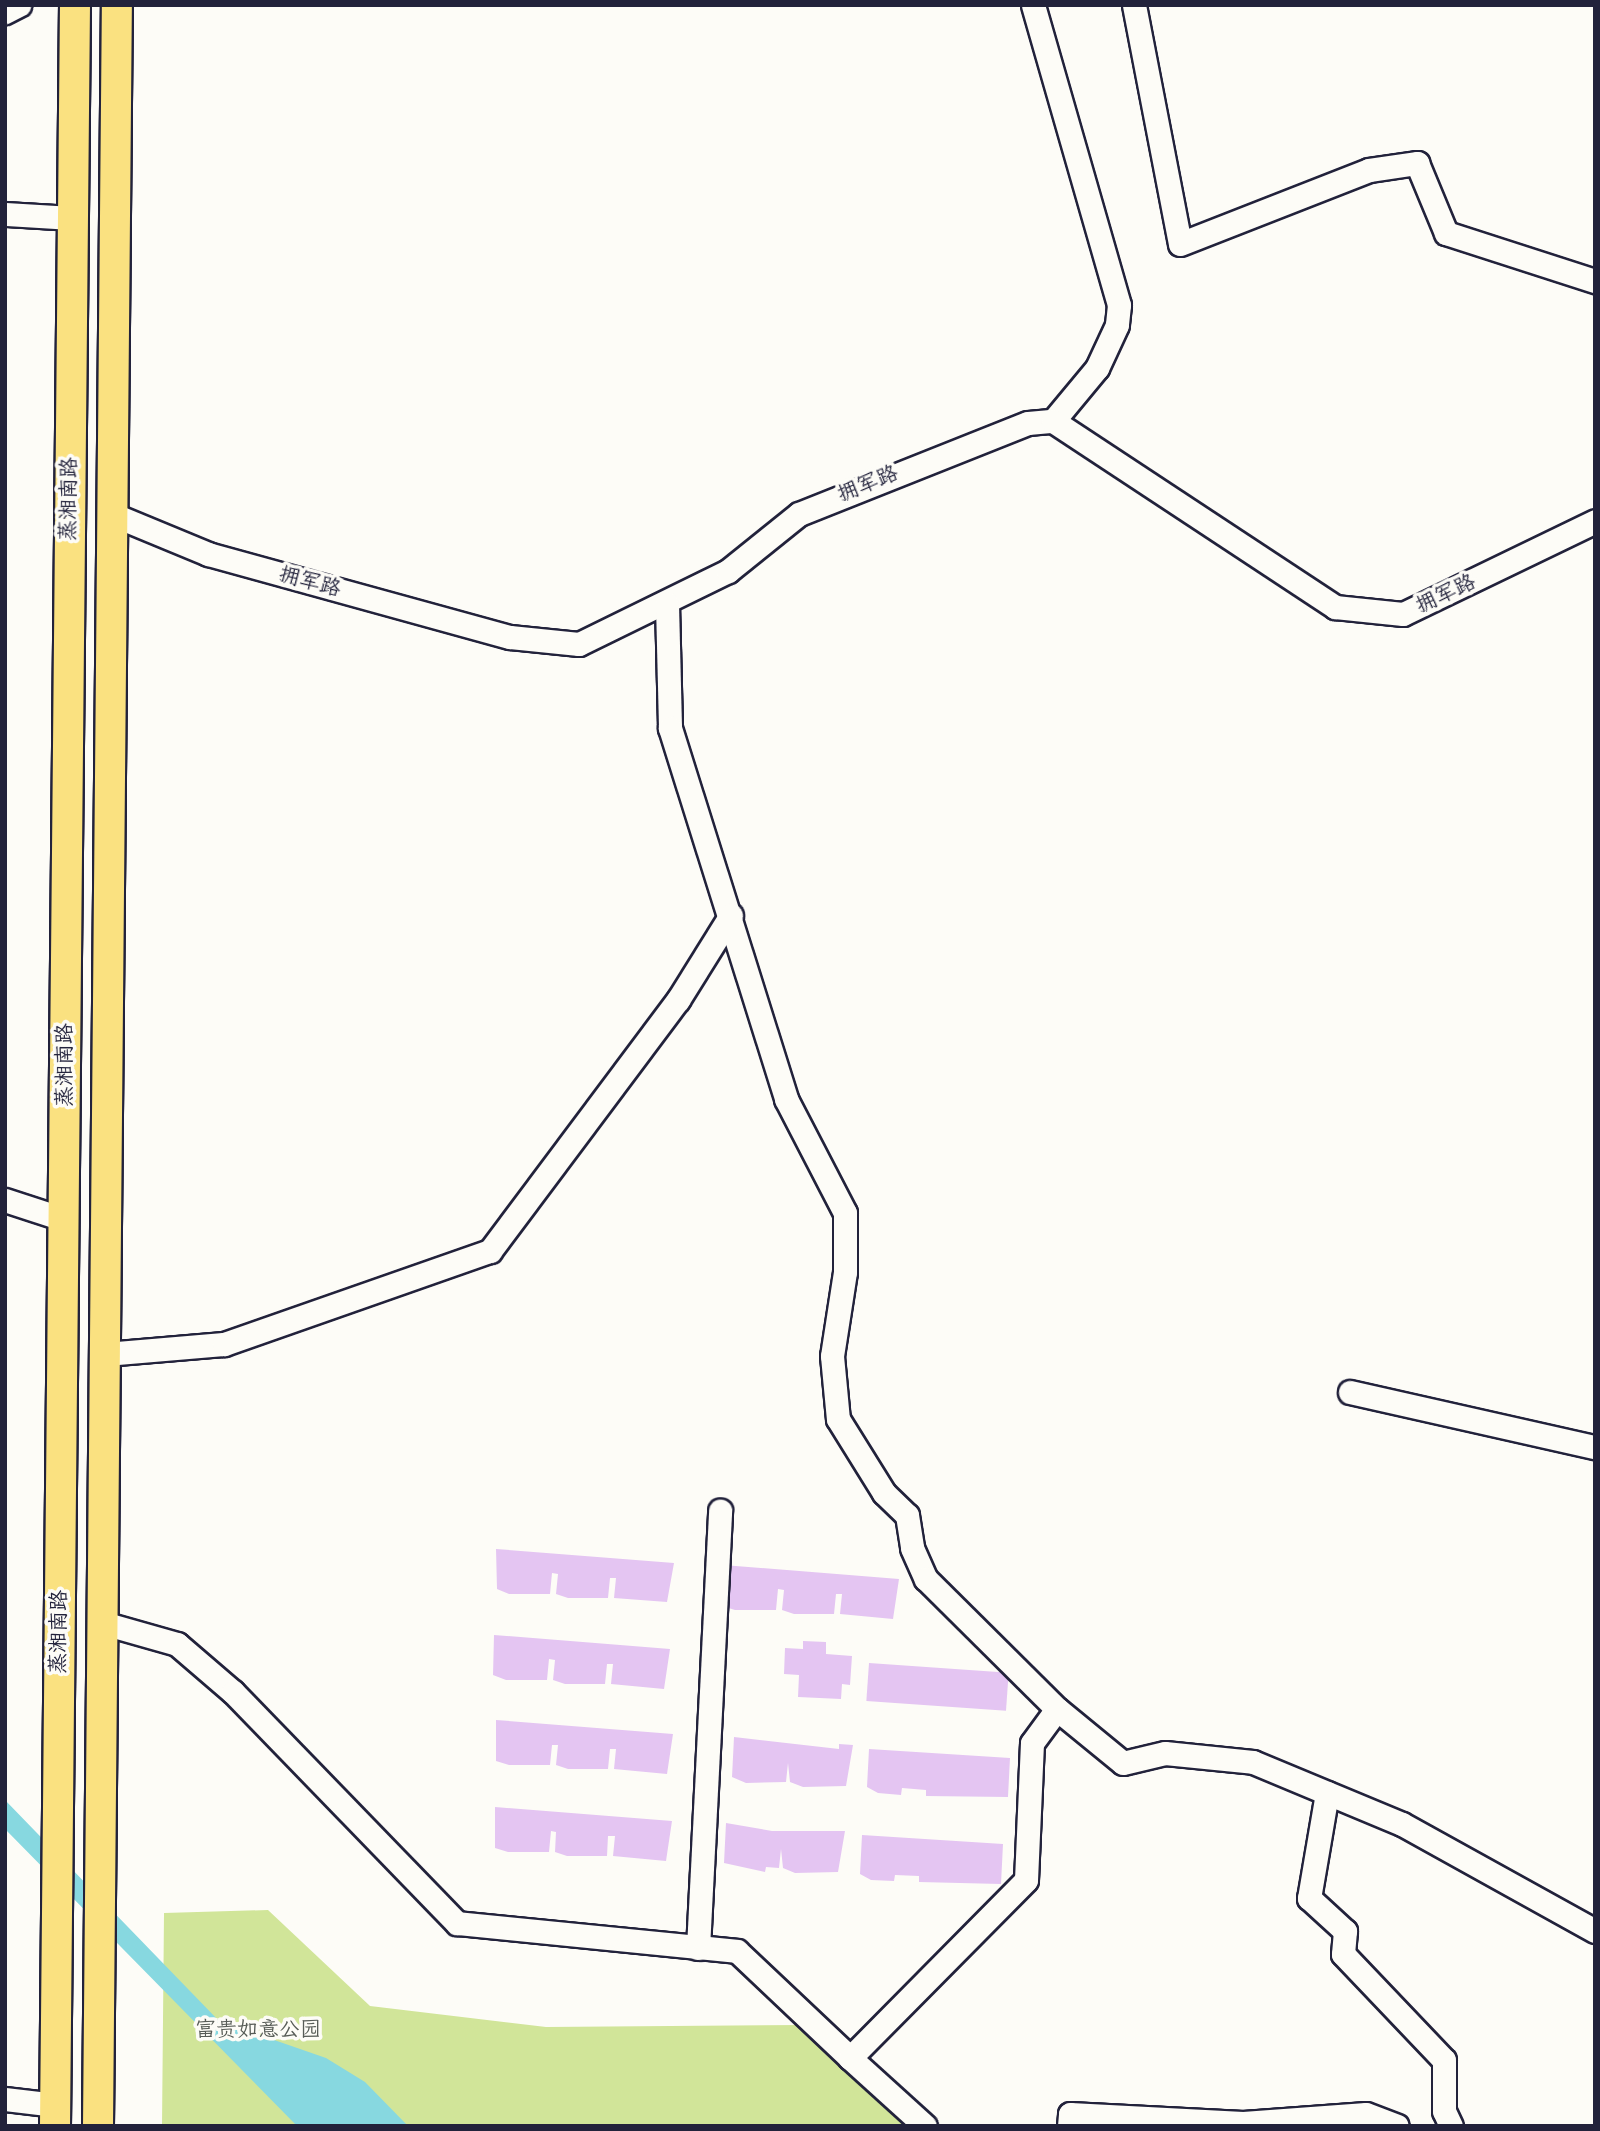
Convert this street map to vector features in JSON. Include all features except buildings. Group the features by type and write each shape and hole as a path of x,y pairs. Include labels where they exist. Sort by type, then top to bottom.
{"main road":[{"name":"蒸湘南路","path":"55,2115 75,5"},
{"name":"蒸湘南路","path":"99,2126 117,5"},
{"path":"68,558 114,558"}],"street":[{"path":"5,12 19,5"},
{"path":"1033,5 1119,305 1117,325 1097,368 1053,421"},
{"path":"1134,5 1180,244 1369,170 1417,163 1446,233 1595,281"},
{"path":"5,214 73,218"},
{"name":"拥军路","path":"114,515 208,554 510,637 579,644 667,604 728,570 799,514 845,492 1028,423 1053,421 1335,607 1403,614 1595,521"},
{"path":"667,604 670,728 731,915 786,1099 845,1213 845,1272 832,1356 838,1419 884,1493 907,1515 926,1579 1057,1709 1124,1763 1166,1753 1219,1754 1327,1793 1402,1824 1595,1931"},
{"path":"105,1354 224,1344 490,1251 678,1000 731,915"},
{"path":"5,1200 64,1219"},
{"path":"1350,1392 1595,1447"},
{"path":"698,1948 720,1511"},
{"path":"103,1623 177,1644 233,1692 457,1923 737,1951 925,2126"},
{"path":"849,2058 1026,1880 1032,1743 1057,1709"},
{"path":"1327,1793 1309,1898 1345,1931 1343,1954 1444,2060 1444,2111 1451,2126"},
{"path":"5,2099 55,2115"},
{"path":"1069,2126 1070,2114 1243,2123 1366,2115 1397,2126"}],"green space":[{"name":"富贵如意公园","path":"268,1910 370,2006 546,2027 801,2025 907,2126 162,2126 164,1913"}],"water":[{"path":"5,1800 219,2021 326,2058 365,2082 408,2126 297,2126 5,1829"}]}
